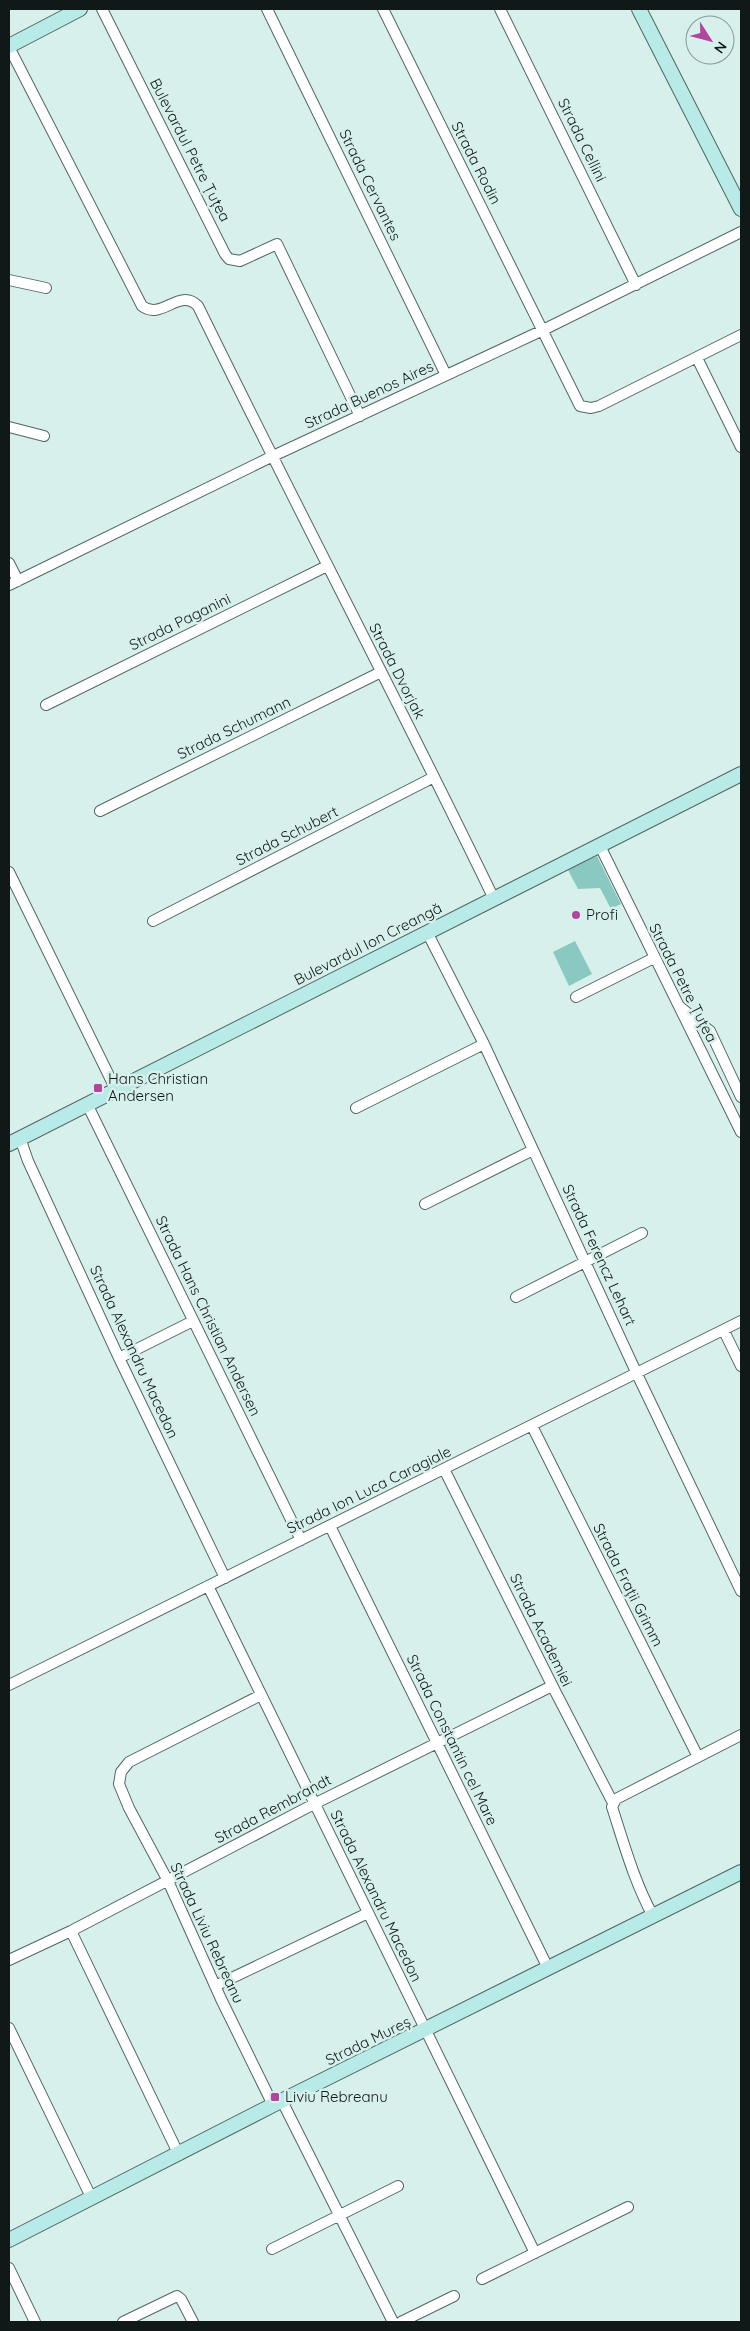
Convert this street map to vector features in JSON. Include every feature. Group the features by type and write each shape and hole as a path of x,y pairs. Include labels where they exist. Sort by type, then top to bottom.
{"street":[{"path":"9,46 80,9"},
{"name":"Bulevardul Petre Țuțea","path":"102,9 225,254 229,259 240,261 277,244 360,416"},
{"name":"Strada Cervantes","path":"267,9 446,375"},
{"name":"Strada Rodin","path":"383,9 577,403 584,408 599,406 697,358"},
{"name":"Strada Cellini","path":"500,9 636,285"},
{"path":"639,9 741,208"},
{"name":"Strada Dvorjak","path":"9,46 142,306 148,310 156,310 184,299 193,300 198,306 494,899"},
{"name":"Strada Buenos Aires","path":"13,583 272,457 541,331 741,232"},
{"path":"9,280 46,288"},
{"path":"741,335 697,358 741,447"},
{"path":"9,427 44,436"},
{"path":"9,563 13,583"},
{"name":"Strada Paganini","path":"46,705 327,566"},
{"name":"Strada Schumann","path":"100,811 381,672"},
{"name":"Bulevardul Ion Creangă","path":"14,1141 741,774"},
{"name":"Strada Schubert","path":"153,921 434,777"},
{"name":"Strada Petre Țuțea","path":"600,846 741,1132"},
{"path":"9,872 116,1090"},
{"name":"Strada Ferencz Lehart","path":"428,932 484,1044 637,1374 741,1591"},
{"path":"576,997 654,958"},
{"path":"677,1005 710,1031 741,1096"},
{"path":"356,1108 484,1044"},
{"name":"Strada Hans Christian Andersen","path":"87,1104 301,1540"},
{"name":"Strada Alexandru Macedon","path":"14,1141 28,1161 119,1358 225,1578"},
{"path":"425,1204 533,1150"},
{"path":"516,1297 642,1232"},
{"path":"119,1358 193,1321"},
{"name":"Strada Ion Luca Caragiale","path":"9,1685 741,1321"},
{"path":"724,1331 741,1366"},
{"name":"Strada Frații Grimm","path":"532,1426 698,1757"},
{"name":"Strada Academiei","path":"444,1469 552,1686 613,1803 612,1807 628,1860 643,1898 653,1916"},
{"name":"Strada Constantin cel Mare","path":"330,1526 548,1968"},
{"name":"Strada Alexandru Macedon","path":"208,1586 535,2253"},
{"name":"Strada Rembrandt","path":"9,1960 71,1931 314,1804 552,1686"},
{"name":"Strada Liviu Rebreanu","path":"261,1695 129,1762 122,1772 120,1784 129,1808 168,1881 215,1986 340,2215 393,2322"},
{"path":"613,1803 616,1799 741,1735"},
{"name":"Strada Mureș","path":"9,2240 278,2103 741,1872"},
{"path":"215,1986 368,1913"},
{"path":"71,1931 179,2155"},
{"path":"9,2028 92,2199"},
{"path":"272,2249 398,2186"},
{"path":"482,2279 628,2207"},
{"path":"9,2268 35,2322"},
{"path":"123,2322 177,2296 181,2299 193,2322"},
{"path":"402,2322 454,2296"}],"shaded area":[{"path":"597,856 621,904 611,909 600,888 578,889 568,870"},
{"path":"575,941 592,974 569,986 553,952"}],"place":[{"name":"Profi","path":"576,915"},
{"name":"Hans Christian Andersen","path":"98,1088"},
{"name":"Liviu Rebreanu","path":"275,2097"}]}
